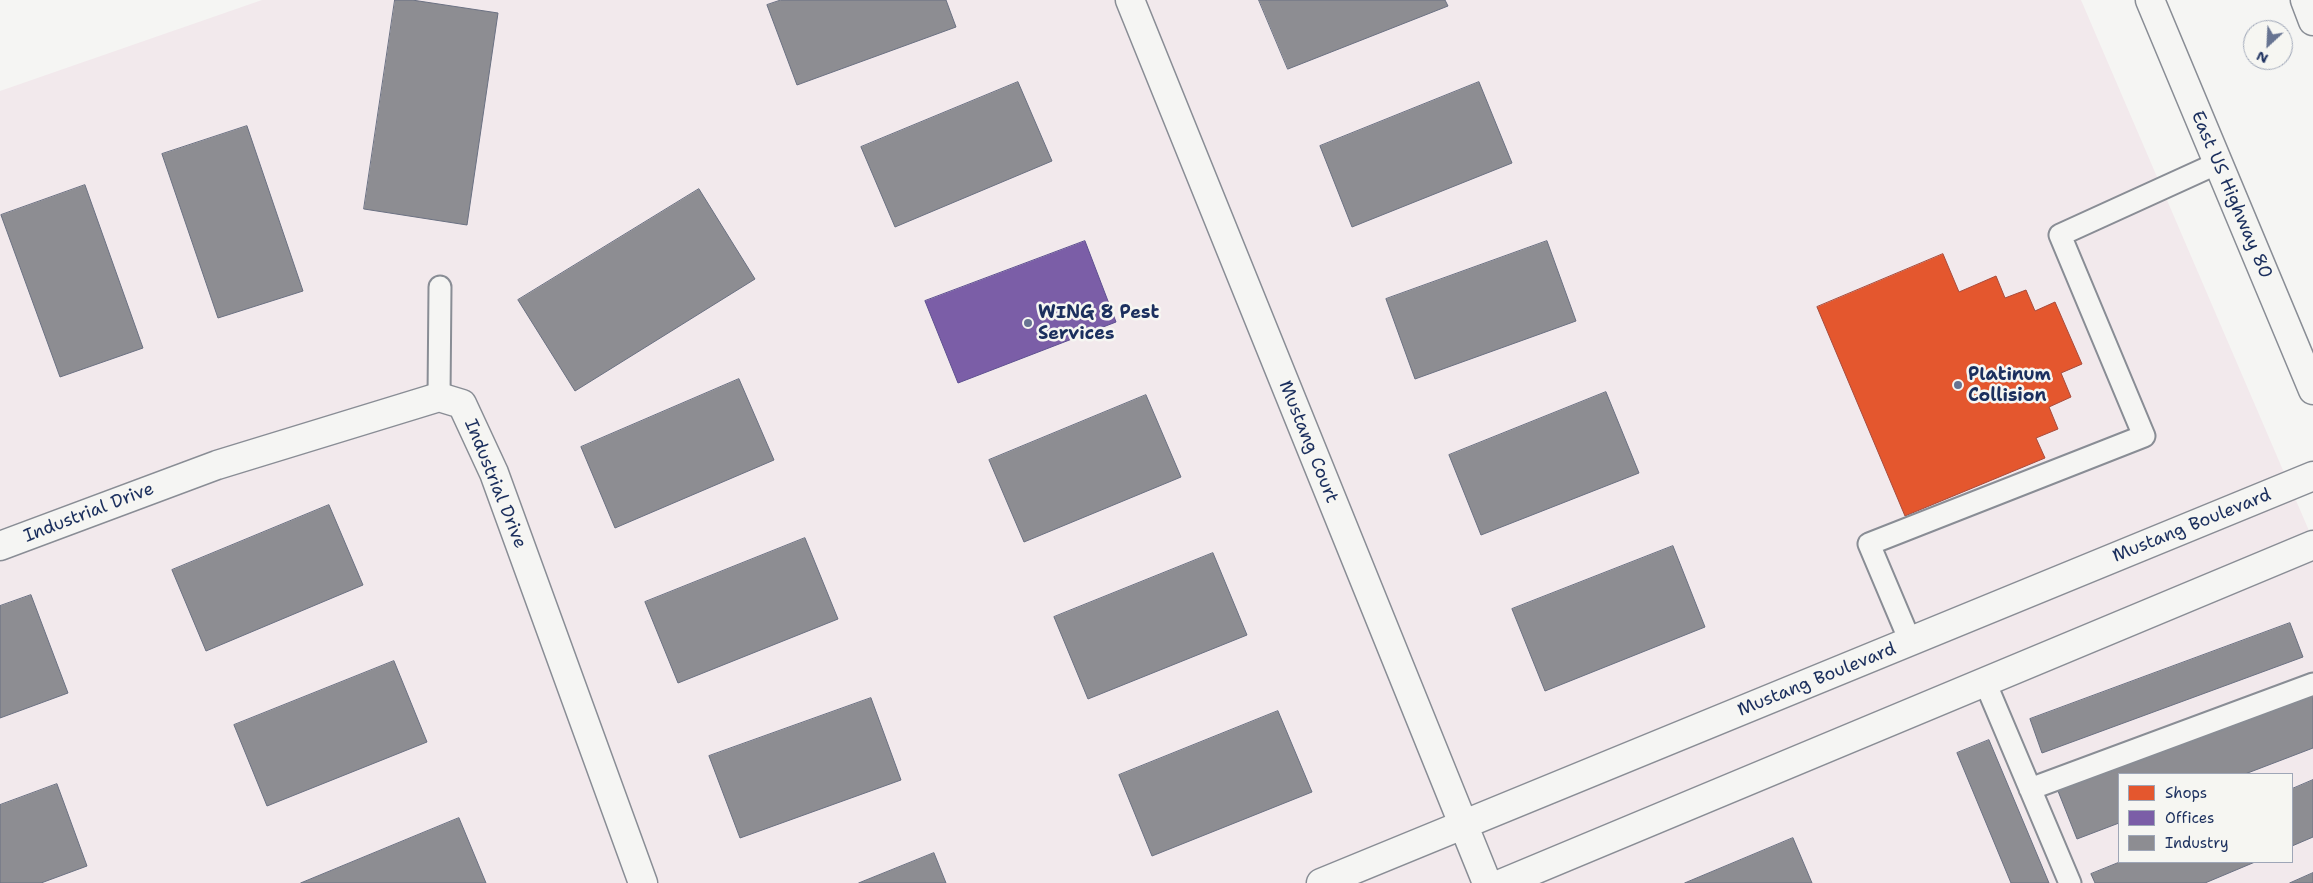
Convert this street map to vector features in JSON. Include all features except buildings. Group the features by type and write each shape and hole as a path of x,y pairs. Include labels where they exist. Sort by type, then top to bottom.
{"main road":[{"name":"Mustang Court","path":"1130,0 1487,883"},
{"name":"East US Highway 80","path":"2150,0 2313,390"},
{"path":"2304,0 2313,21"},
{"name":"Industrial Drive","path":"0,546 217,465 439,397 462,404 490,465 644,883"},
{"name":"Mustang Boulevard","path":"1321,883 2313,476"},
{"path":"1503,883 2313,545"}],"lane":[{"path":"1910,641 1870,544 2144,436 2060,235 2218,163"},
{"path":"439,397 440,287"},
{"path":"1985,682 2070,883"},
{"path":"2030,789 2313,684"}],"shaded area":[{"path":"262,0 2081,0 2313,540 2313,883 0,883 0,91"}],"place":[{"name":"WING 8 Pest Services","path":"1028,323"},
{"name":"Platinum Collision","path":"1958,385"}]}
